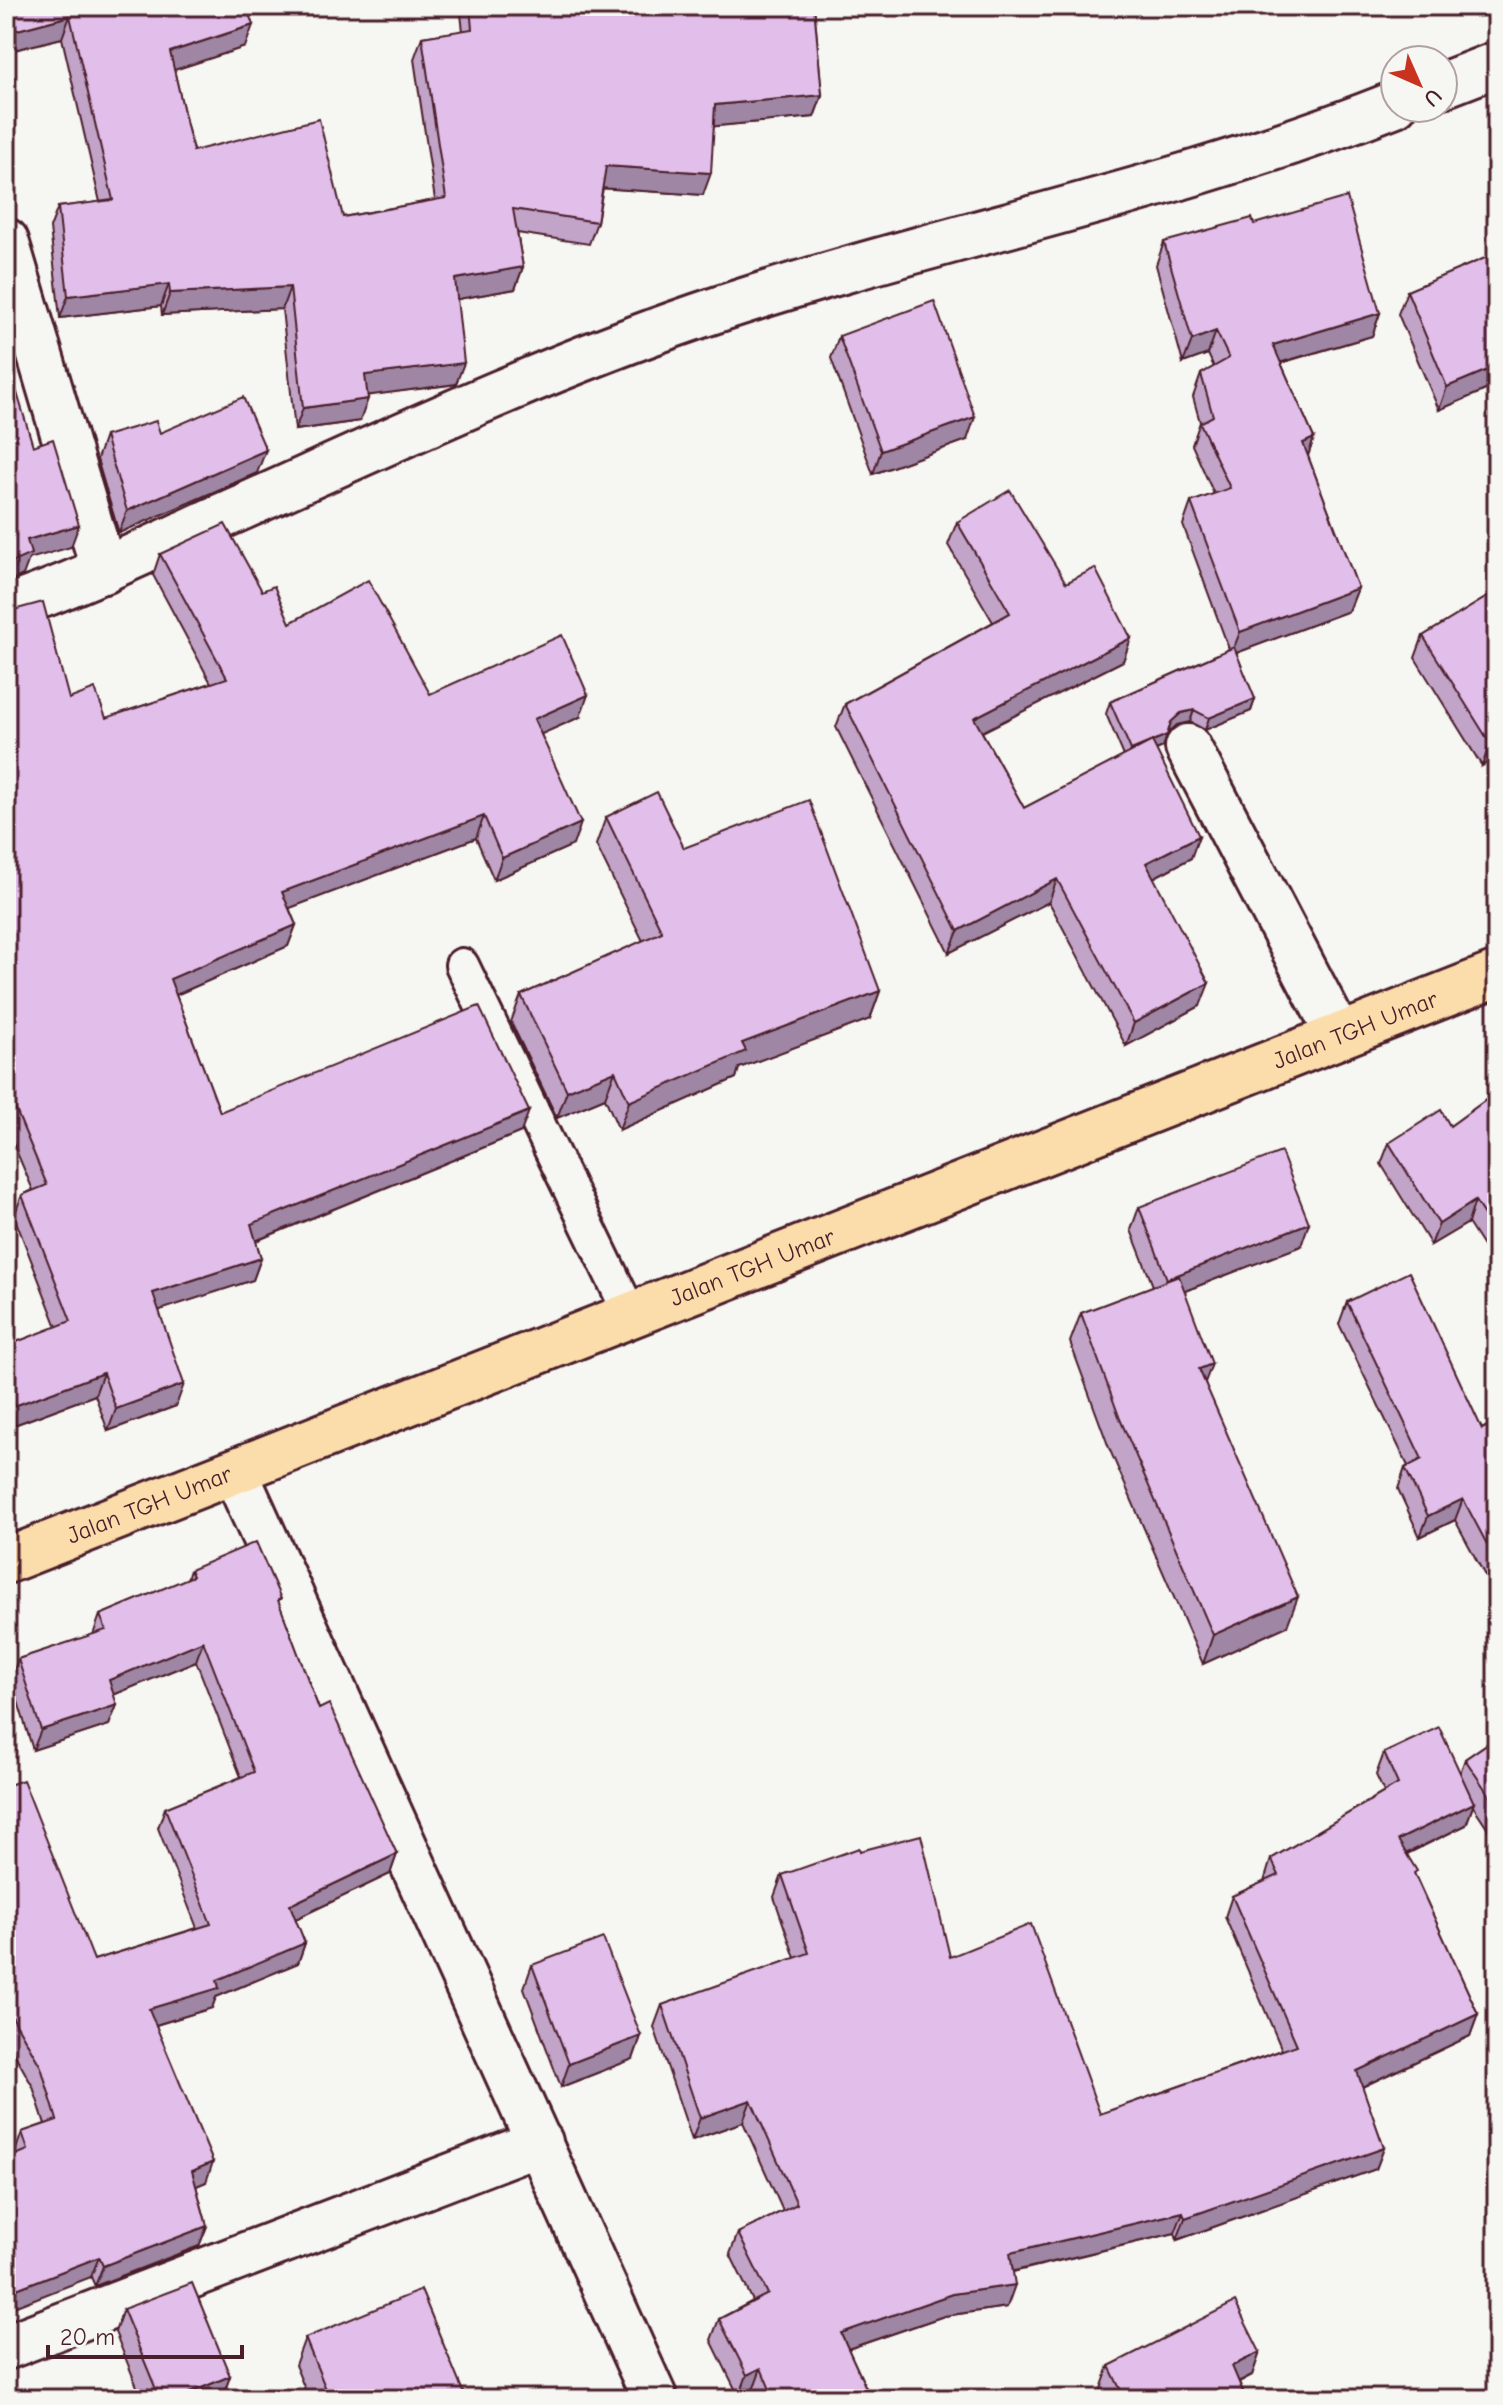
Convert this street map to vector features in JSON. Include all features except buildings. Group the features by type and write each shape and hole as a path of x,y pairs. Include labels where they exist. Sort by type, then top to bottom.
{"main road":[{"name":"Jalan TGH Umar","path":"6,1561 1497,974"}],"street":[{"path":"1459,79 1497,64"},
{"path":"6,608 104,571 539,377 696,317 882,258 1126,192 1379,109"},
{"path":"6,241 104,571"},
{"path":"1188,747 1339,1036"},
{"path":"235,1472 655,2399"},
{"path":"6,2347 540,2142"}],"lane":[{"path":"462,965 631,1316"}]}
